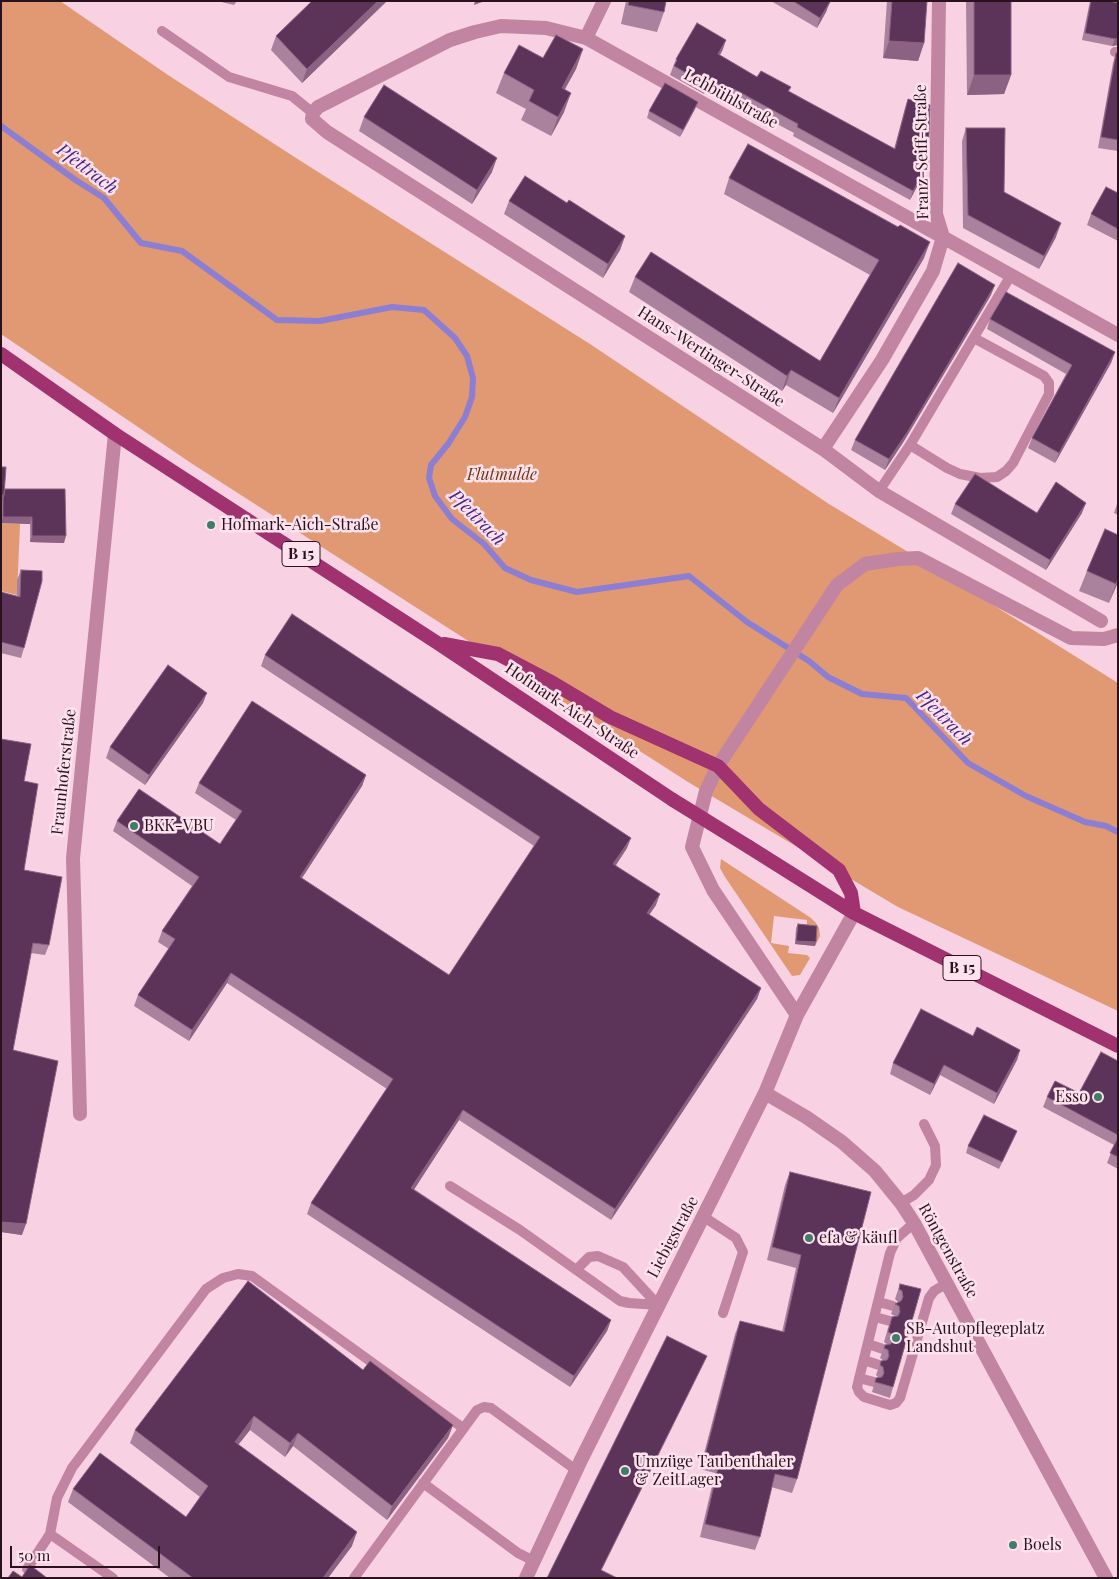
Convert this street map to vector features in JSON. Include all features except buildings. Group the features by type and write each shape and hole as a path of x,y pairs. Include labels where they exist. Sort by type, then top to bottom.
{"main road":[{"name":"Hofmark-Aich-Straße","path":"1,354 115,434 436,642 673,800 854,913 1118,1046"},
{"path":"436,642 498,654 553,682 610,717 718,766 760,809 839,870 851,893 854,913"}],"street":[{"path":"586,38 604,1"},
{"name":"Franz-Seiff-Straße","path":"823,449 882,360 934,271 943,237 936,214 940,1"},
{"name":"Lehbühlstraße","path":"313,113 318,107 450,40 475,32 501,26 546,28 586,38 1118,335"},
{"name":"Hans-Wertinger-Straße","path":"313,113 312,119 327,132 823,449 879,491 1101,621"},
{"name":"Fraunhoferstraße","path":"80,1114 74,858 115,434"},
{"path":"796,1015 712,890 692,847 706,791 718,766 837,586 865,564 898,558 918,558 1071,638 1104,639 1118,635"},
{"name":"Liebigstraße","path":"526,1578 576,1470 765,1093 796,1015 854,913"},
{"name":"Röntgenstraße","path":"765,1093 806,1117 842,1142 875,1171 901,1203 947,1283 1106,1578"}],"lane":[{"path":"162,30 229,77 292,96 313,113"},
{"path":"879,491 910,445 1011,275"},
{"path":"910,445 947,468 960,474 980,478 997,477 1006,472 1013,463 1049,394 1049,383 1044,376 974,338"},
{"path":"901,1203 914,1195 929,1180 936,1165 935,1146 924,1124"},
{"path":"450,1186 520,1230 620,1301 658,1305"},
{"path":"704,1217 736,1238 743,1252 723,1313"},
{"path":"914,1223 897,1238 890,1253 857,1387 864,1397 890,1405 896,1403 897,1389 907,1356 920,1330 929,1298 934,1291 947,1283"},
{"path":"576,1270 588,1257 598,1256 623,1267 658,1305"},
{"path":"39,1578 27,1569 50,1534 57,1498 72,1468 206,1289 223,1278 238,1274 252,1276 463,1428"},
{"path":"879,1302 893,1306"},
{"path":"913,1312 924,1315"},
{"path":"875,1317 890,1321"},
{"path":"909,1327 920,1330"},
{"path":"868,1344 883,1349"},
{"path":"864,1360 879,1365"},
{"path":"859,1378 874,1382"},
{"path":"354,1578 477,1410 484,1407 491,1408 576,1470"},
{"path":"422,1483 518,1553 534,1561"},
{"path":"50,1534 113,1578"}],"green space":[{"name":"Flutmulde","path":"1,1 60,1 168,75 296,158 590,344 829,504 1118,683 1118,1011 898,907 688,782 191,463 1,334"},
{"path":"1,523 20,524 17,595 1,591"},
{"path":"721,859 816,923 820,936 815,946 807,929 807,920 774,916 771,943 789,946 788,953 807,955 810,958 800,975 792,976 725,877 720,868"}],"waterway":[{"name":"Pfettrach","path":"1,126 74,179 104,198 141,243 182,251 277,320 320,321 392,307 424,310 455,338 467,356 473,378 472,397 465,417 448,444 431,465 429,478 435,496 452,519 484,544 505,568 531,580 577,592 689,576 747,622 809,661 828,677 862,694 906,698 968,763 1026,796 1085,822 1106,826 1118,832"}],"place":[{"name":"Hofmark-Aich-Straße","path":"211,525"},
{"name":"BKK-VBU","path":"134,826"},
{"name":"Esso","path":"1098,1097"},
{"name":"efa & käufl","path":"809,1238"},
{"name":"SB-Autopflegeplatz Landshut","path":"896,1338"},
{"name":"Umzüge Taubenthaler & ZeitLager","path":"625,1471"},
{"name":"Boels","path":"1013,1545"}]}
